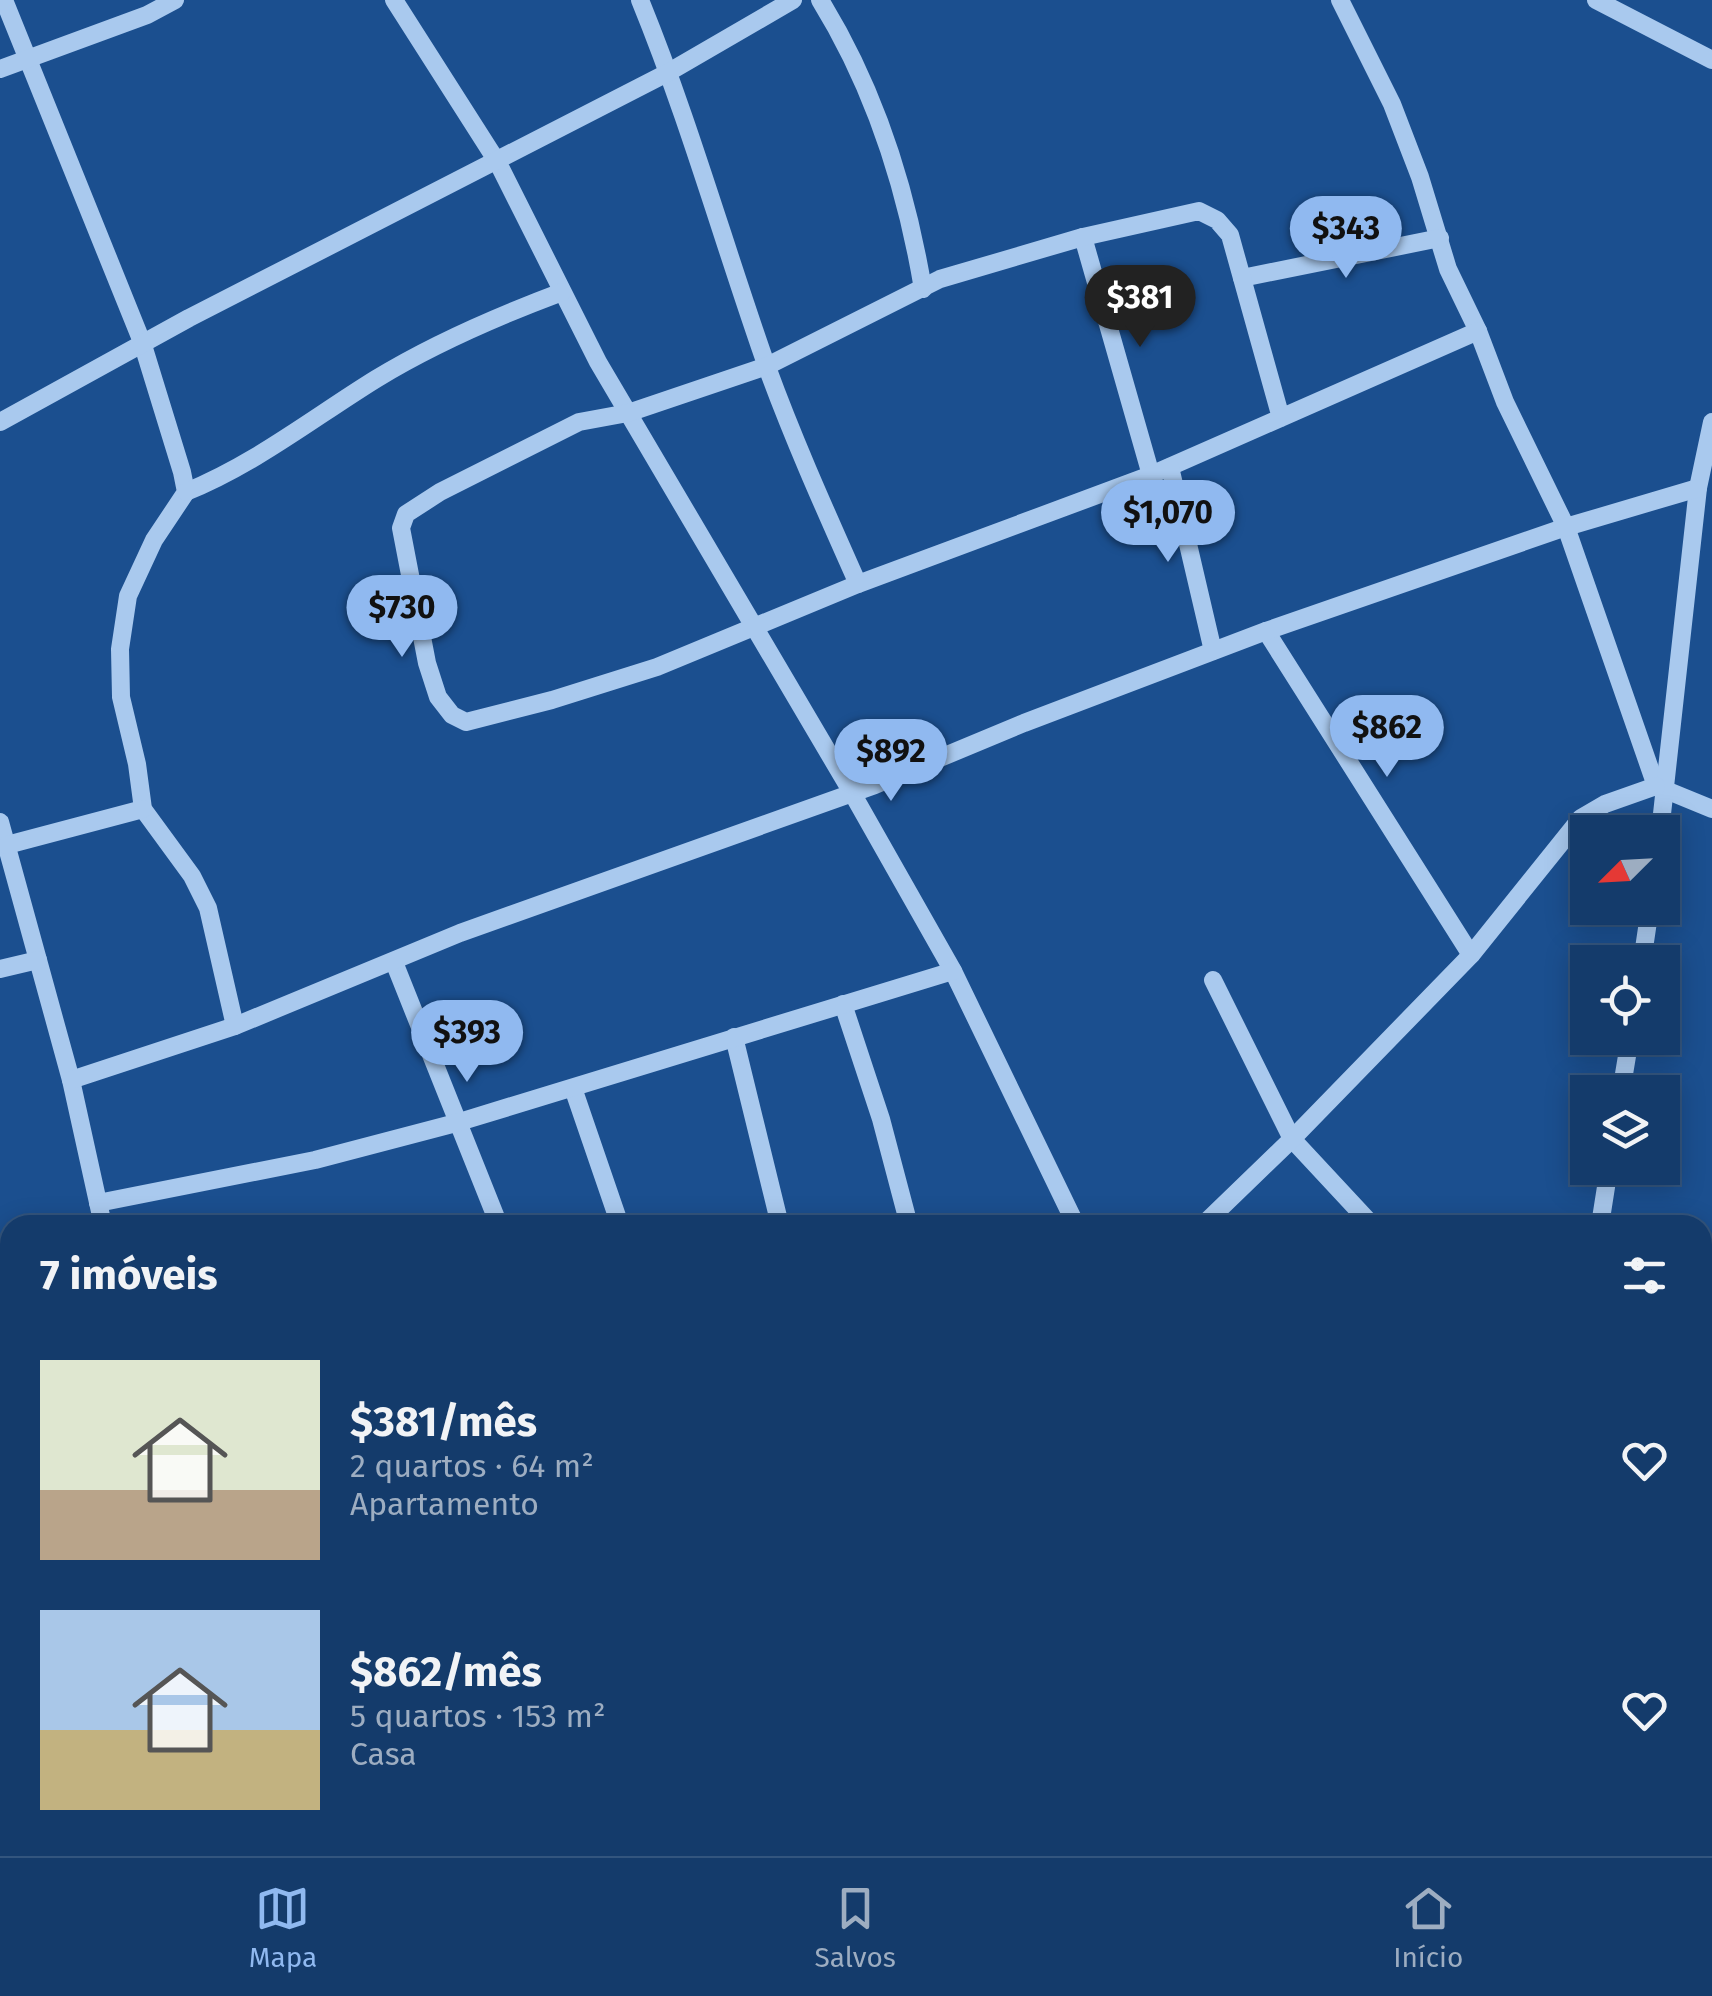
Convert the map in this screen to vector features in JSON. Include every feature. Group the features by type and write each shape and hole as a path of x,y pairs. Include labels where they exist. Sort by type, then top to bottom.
{"street":[{"path":"4,0 142,342 186,492"},
{"path":"0,69 147,15 175,0"},
{"path":"394,0 498,163 598,362 953,970 1071,1215"},
{"path":"640,0 670,72 767,366 858,584"},
{"path":"820,0 886,136 913,230 923,290"},
{"path":"1340,0 1392,104 1420,177 1448,269 1478,331 1505,402 1566,527 1661,789"},
{"path":"1596,0 1712,60"},
{"path":"0,422 142,342 670,72 781,3"},
{"path":"1281,418 1230,234 1217,220 1199,211 986,263 940,279 767,366 628,413 579,422 440,492 406,514 401,528 406,567 427,663 438,697 452,715 466,722 552,700 656,667 858,584 1151,475 1170,467 1281,418 1478,331"},
{"path":"1083,237 1151,475"},
{"path":"1242,278 1440,238"},
{"path":"235,1026 208,908 192,876 142,809 137,764 120,697 120,649 128,596 154,540 186,492 228,475 379,377 485,322 562,292"},
{"path":"1660,815 1698,488 1712,422"},
{"path":"1170,467 1213,651"},
{"path":"71,1080 235,1026 460,932 875,785 1024,723 1266,631 1566,527 1698,488"},
{"path":"1266,631 1471,955"},
{"path":"1213,1215 1471,955 1581,818 1605,804 1661,789 1712,808"},
{"path":"7,845 142,809"},
{"path":"0,822 71,1080 100,1215"},
{"path":"0,969 38,960"},
{"path":"394,962 495,1215"},
{"path":"98,1203 315,1160 456,1122 953,970"},
{"path":"1213,980 1292,1139 1363,1215"},
{"path":"843,1004 881,1119 906,1215"},
{"path":"734,1036 778,1215"},
{"path":"573,1088 617,1215"},
{"path":"1602,1215 1607,1185"}]}
